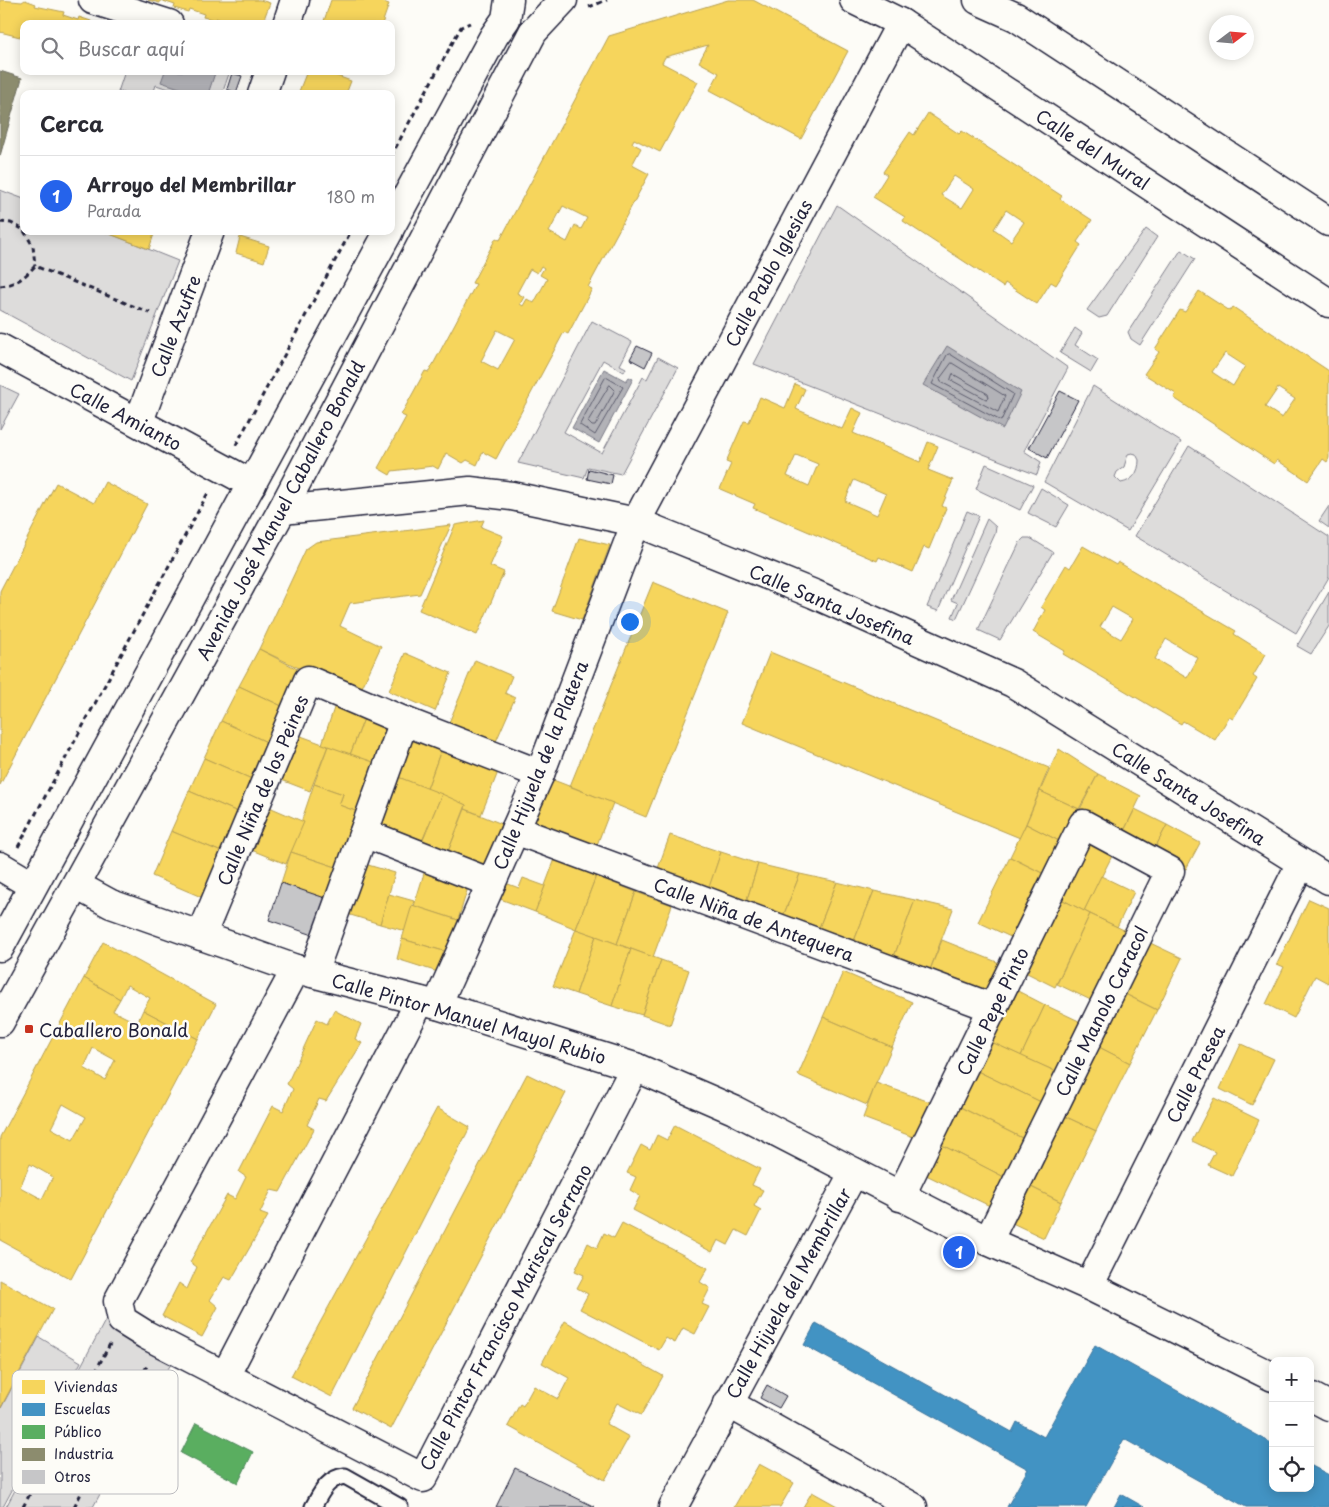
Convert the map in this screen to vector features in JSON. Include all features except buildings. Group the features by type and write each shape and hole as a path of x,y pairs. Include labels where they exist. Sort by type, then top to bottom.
{"street":[{"path":"93,0 156,20"},
{"path":"288,20 295,0"},
{"path":"395,219 506,19 509,0"},
{"name":"Avenida José Manuel Caballero Bonald","path":"0,1022 282,510 533,32 562,0"},
{"name":"Calle del Mural","path":"854,0 901,23 1329,304"},
{"path":"978,0 1016,17 1329,222"},
{"name":"Calle Pablo Iglesias","path":"636,522 901,23"},
{"path":"263,90 269,75"},
{"name":"Calle Azufre","path":"139,422 209,235"},
{"name":"Avenida José Manuel Caballero Bonald","path":"0,947 387,235"},
{"name":"Calle Amianto","path":"0,348 252,484"},
{"name":"Calle Santa Josefina","path":"282,510 470,492 512,496 636,522 814,594 1013,683 1329,880"},
{"name":"Calle Hijuela de la Platera","path":"428,1003 491,883 540,774 636,522"},
{"name":"Calle Niña de los Peines","path":"201,936 308,680 404,721 540,774"},
{"path":"122,1320 118,1301 304,971 364,833 404,721"},
{"name":"Calle Pepe Pinto","path":"900,1197 1083,824"},
{"name":"Calle Manolo Caracol","path":"988,1241 1170,871 1083,824"},
{"name":"Calle Niña de Antequera","path":"515,830 993,1008"},
{"path":"364,833 491,883"},
{"name":"Calle Presea","path":"1089,1286 1301,863"},
{"path":"3,868 32,885"},
{"name":"Calle Pintor Manuel Mayol Rubio","path":"76,885 111,904 304,971 428,1003 635,1067 734,1110 854,1172"},
{"path":"226,1376 428,1003"},
{"name":"Calle Pintor Francisco Mariscal Serrano","path":"122,1320 159,1342 423,1478 635,1067"},
{"name":"Calle Hijuela del Membrillar","path":"673,1507 854,1172 988,1241 1089,1286 1269,1376"},
{"path":"1314,1398 1329,1406"},
{"path":"728,1403 911,1506"}],"lane":[{"path":"313,1507 326,1485 336,1477 345,1476 400,1507"}],"path":[{"path":"395,149 461,27"},
{"path":"0,222 11,223 20,229"},
{"path":"26,235 32,246 35,266"},
{"path":"3,868 349,235"},
{"path":"0,286 11,285 24,278 35,266"},
{"path":"35,266 176,323"},
{"path":"96,1370 122,1320"},
{"path":"145,1370 159,1342"},
{"path":"23,1507 30,1494"},
{"path":"74,1507 81,1494"}],"shaded area":[{"path":"124,75 229,75 223,90 172,90 156,85 154,90 119,90"},
{"path":"0,190 20,198 20,235 113,235 178,261 131,381 0,310"},
{"path":"837,205 1068,368 1024,451 1041,462 1037,475 754,364"},
{"path":"1146,229 1157,237 1107,316 1099,318 1087,310"},
{"path":"1181,250 1195,259 1140,345 1131,339 1128,332"},
{"path":"592,321 632,342 620,365 626,368 624,372 603,360 564,432 602,453 643,377 647,379 658,357 678,368 621,474 588,467 584,478 518,463"},
{"path":"1075,328 1082,333 1075,345 1098,360 1091,372 1060,353"},
{"path":"0,385 19,394 0,429"},
{"path":"1093,386 1181,442 1128,531 1044,482","holes":["1128,454 1136,454 1139,460 1136,472 1132,478 1121,483 1115,477 1117,472 1124,467"]},
{"path":"1189,446 1329,537 1329,577 1296,633 1135,536"},
{"path":"986,464 1033,485 1020,510 976,489"},
{"path":"1041,488 1069,505 1056,527 1028,513"},
{"path":"1329,506 1329,528 1319,521"},
{"path":"967,511 979,516 938,611 927,607"},
{"path":"987,519 996,527 995,534 956,619 952,617 958,603 951,600"},
{"path":"1024,538 1030,538 1053,552 1000,640 978,630 1020,542"},
{"path":"1329,592 1329,626 1311,654 1297,646"},
{"path":"106,1319 173,1360 168,1370 79,1370"},
{"path":"39,1337 81,1362 77,1370 21,1370"},
{"path":"12,1388 12,1490 3,1507 0,1507 0,1410"},
{"path":"13,1494 100,1494 93,1507 6,1507"}],"water":[{"path":"164,75 214,75 209,90 186,90 161,82"},
{"path":"947,346 1021,392 1003,429 923,385"},
{"path":"604,369 626,381 629,377 633,379 599,443 572,428"}],"place":[{"name":"Caballero Bonald","path":"29,1029"},
{"name":"Arroyo del Membrillar","path":"959,1252"}]}
